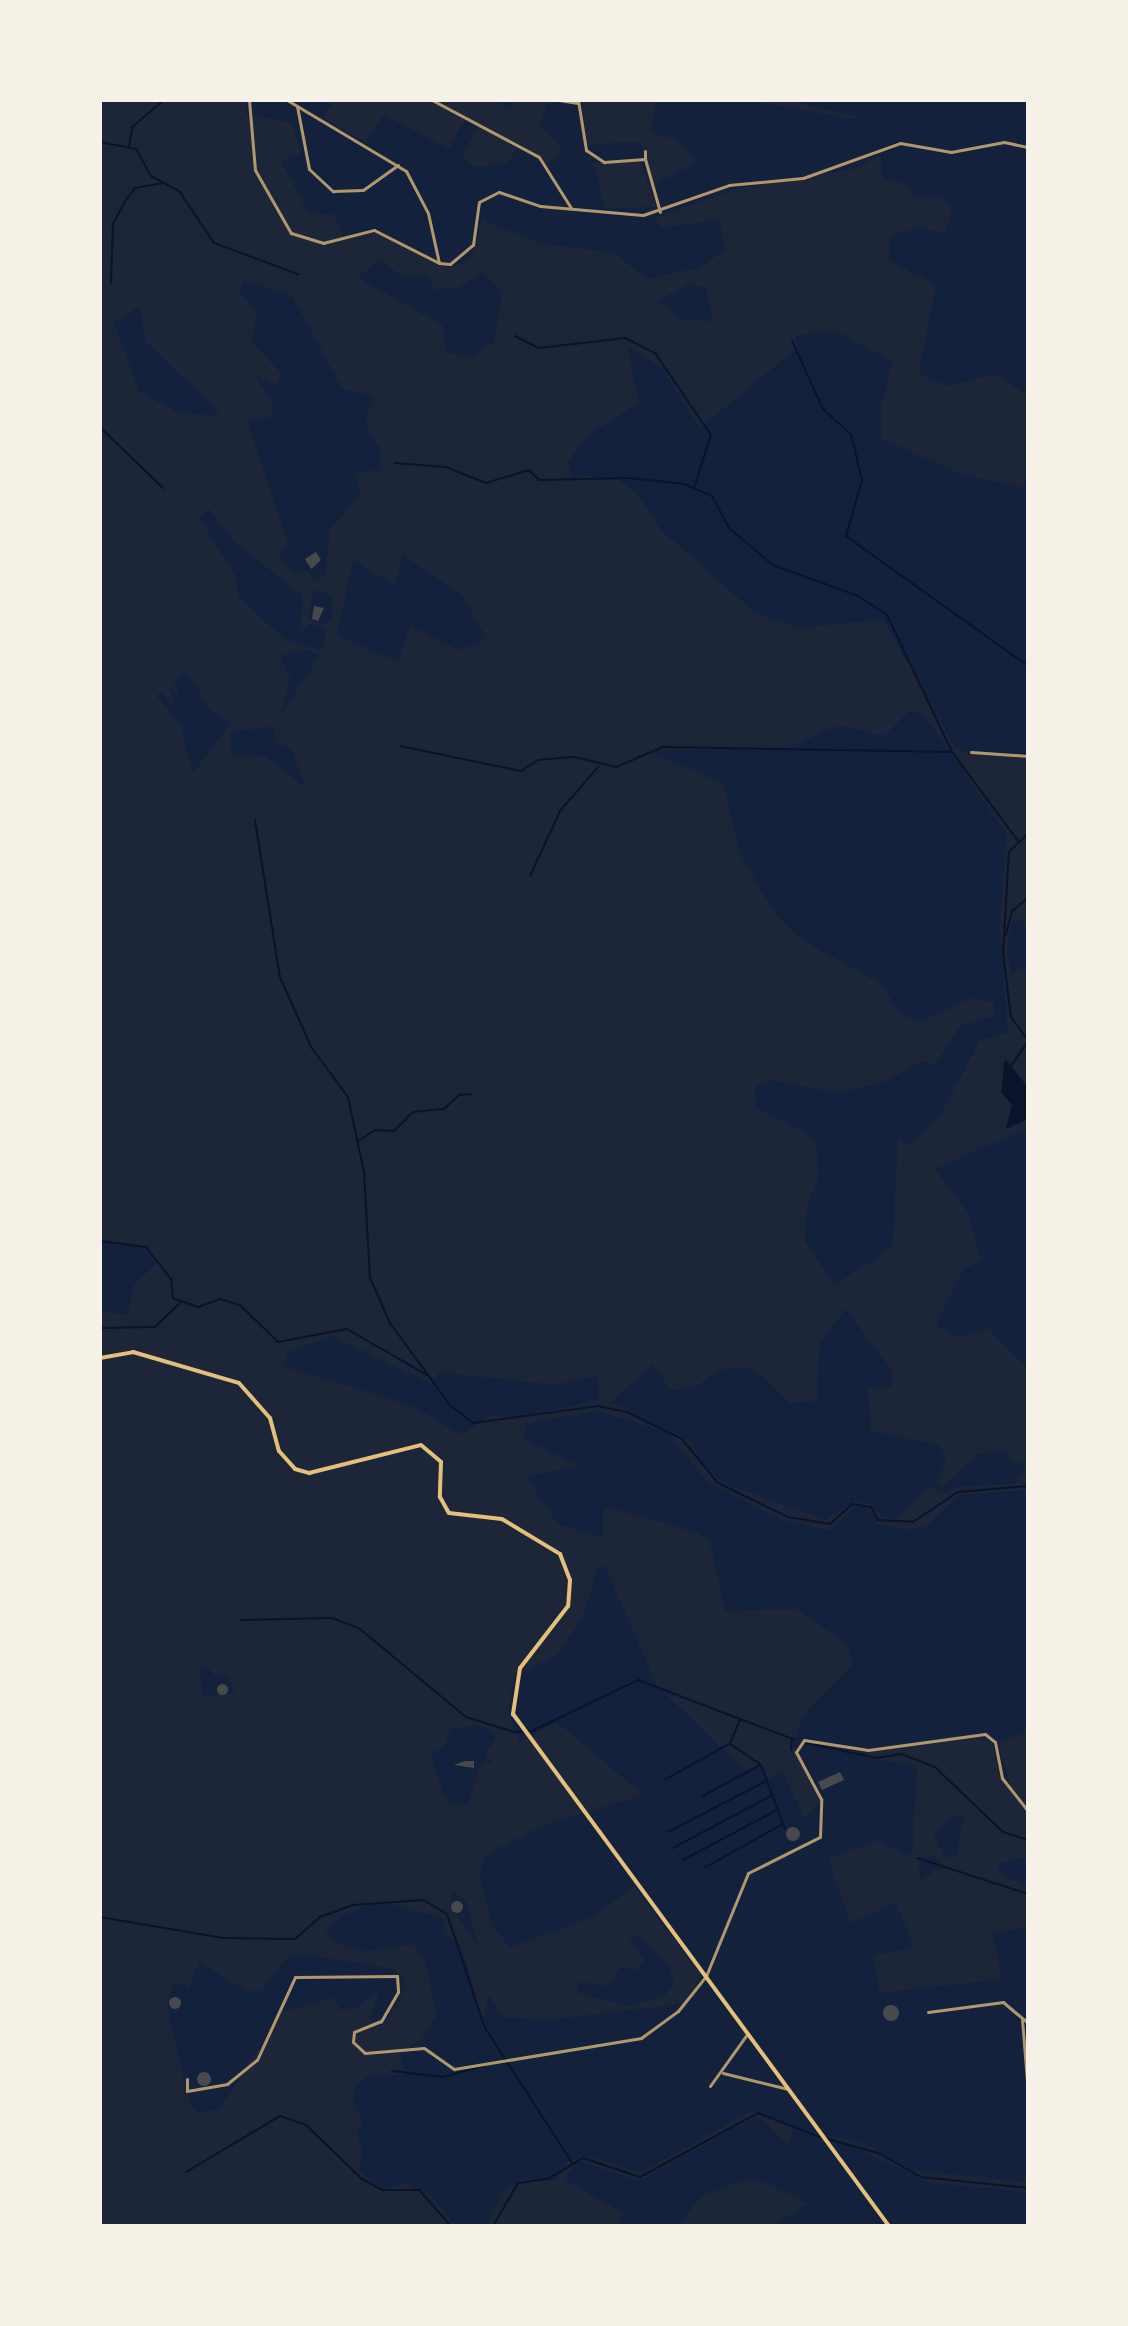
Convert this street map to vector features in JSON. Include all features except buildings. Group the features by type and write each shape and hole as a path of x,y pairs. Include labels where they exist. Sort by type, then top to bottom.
{"main road":[{"path":"100,1358 133,1352 239,1383 270,1418 279,1451 295,1469 309,1473 421,1445 441,1462 440,1497 449,1513 502,1519 560,1554 570,1580 568,1606 520,1668 513,1714 889,2226"}],"street":[{"path":"249,100 255,170 291,233 323,243 374,230 439,263 464,260 473,245 479,202 499,192 571,208 660,212 729,185 855,163 900,143 951,152 1004,142 1028,147"},
{"path":"287,100 398,165 421,193 439,263"},
{"path":"432,100 539,157 571,208"},
{"path":"559,100 578,101 591,158 645,159"},
{"path":"297,106 309,169 333,191 363,190 398,165"},
{"path":"645,151 660,212"},
{"path":"971,752 1028,756"},
{"path":"187,2079 187,2091 227,2084 257,2060 295,1977 397,1976 398,1992 381,2021 354,2032 357,2047 424,2048 459,2070 637,2040 671,2018 706,1976 748,1873 820,1837 821,1799 797,1757 801,1741 868,1750 985,1734 995,1742 1002,1778 1028,1811"},
{"path":"928,2012 1003,2002 1028,2023"},
{"path":"1022,2019 1028,2035 1028,2093"},
{"path":"710,2086 723,2073 748,2033"},
{"path":"723,2073 789,2089"}],"path":[{"path":"1028,593 1028,671"}],"shaded area":[{"path":"100,100 247,100 245,114 292,123 302,154 281,161 307,211 334,215 345,239 378,232 439,266 463,264 473,253 482,219 538,243 615,253 646,279 698,268 726,250 719,219 662,228 654,218 740,188 857,168 881,155 883,179 905,184 913,197 943,197 952,210 945,234 922,227 891,235 889,261 936,284 919,374 948,386 995,374 1028,395 1024,488 964,475 882,439 881,406 893,361 836,331 795,335 797,348 700,428 661,367 627,346 639,403 583,438 568,463 574,481 578,475 619,480 638,495 661,530 754,612 801,628 883,619 953,744 966,753 1028,757 1028,923 1013,918 1007,948 1012,974 1019,968 1028,977 1028,1087 1000,1061 1012,1105 1006,1128 1028,1119 1028,1128 935,1169 969,1214 981,1260 963,1270 936,1326 956,1337 989,1329 1028,1370 1028,1463 1013,1463 1008,1451 977,1454 942,1488 936,1482 947,1460 940,1446 870,1430 868,1386 892,1388 891,1369 846,1309 820,1342 817,1401 790,1403 752,1367 717,1370 695,1388 670,1390 653,1364 611,1402 691,1441 700,1461 724,1483 825,1520 854,1502 870,1503 883,1518 898,1519 931,1486 940,1495 959,1486 1016,1484 1028,1465 1028,1490 960,1495 926,1526 911,1530 879,1524 866,1506 855,1506 831,1531 782,1520 706,1481 668,1432 595,1411 526,1424 524,1439 578,1466 526,1477 558,1524 603,1538 603,1509 611,1508 699,1533 710,1542 725,1611 796,1609 848,1645 853,1664 803,1715 793,1744 820,1800 805,1819 782,1771 768,1779 762,1766 746,1771 657,1686 605,1566 599,1565 583,1618 556,1655 514,1677 508,1711 519,1742 557,1722 643,1795 542,1826 486,1854 480,1874 491,1924 510,1947 593,1917 634,1886 702,1976 685,2003 550,2020 506,2018 488,1995 483,2028 462,1946 445,1933 442,1918 379,1901 340,1917 326,1932 331,1941 362,1951 413,1945 426,1964 437,2015 421,2040 399,2052 406,2075 368,2076 357,2084 353,2098 363,2124 356,2128 363,2155 358,2170 383,2189 407,2183 434,2198 454,2226 100,2226 100,1311 128,1315 134,1285 156,1264 145,1248 100,1242","holes":["381,260 405,279 426,274 435,290 459,287 482,272 502,292 494,342 471,358 446,352 443,326 357,277","244,281 291,295 343,389 374,395 365,423 380,448 380,470 355,473 360,495 330,530 325,574 317,580 303,569 293,573 279,558 288,543 248,422 272,416 274,407 254,374 276,385 282,374 252,343 256,314 239,290","688,284 706,287 713,321 682,320 657,301","139,306 146,342 219,411 214,416 177,412 139,392 114,322","208,508 238,545 302,595 300,632 311,624 326,629 322,651 283,638 238,596 236,577 200,519","402,554 462,595 487,639 459,650 410,626 399,662 337,635 353,560 395,585","314,589 332,596 332,619 323,626 308,619","309,650 320,655 280,717 290,678 280,656","185,669 212,712 231,723 193,773 181,727 156,695 163,692 174,710 170,683 183,707 174,682","910,710 924,715 1006,833 1000,928 1008,1033 980,1040 938,1120 910,1145 898,1139 892,1248 835,1285 805,1242 806,1208 819,1176 816,1146 804,1131 756,1108 755,1087 771,1080 838,1093 884,1082 922,1061 935,1065 960,1026 995,1016 994,1003 972,998 919,1022 901,1015 881,984 802,940 773,911 739,852 724,784 649,751 790,748 838,725 884,736","274,726 276,742 291,749 306,788 265,756 230,755 230,732","332,1336 432,1384 439,1372 556,1385 597,1376 599,1400 514,1418 491,1415 461,1435 413,1406 283,1366 289,1351","205,1665 216,1676 228,1674 234,1693 204,1696 199,1671","480,1725 496,1736 485,1756 492,1761 478,1768 469,1804 452,1803 444,1797 431,1752 443,1748 450,1729","453,1890 467,1903 478,1946 449,1906","638,1935 669,1966 674,1984 664,1996 630,2006 577,1993 580,1982 608,1986 621,1966 637,1970 645,1959 629,1941","301,1954 390,1968 404,1977 403,1995 382,2026 370,2019 381,1987 356,2008 341,2010 334,1998 282,2012 220,2109 198,2113 190,2104 167,2008 174,1981 189,1988 199,1961 247,1991 261,1991 285,1960"]},
{"path":"334,100 492,100 511,110 516,100 550,100 539,124 562,148 549,163 520,143 507,164 473,167 462,156 478,127 465,119 449,149 384,115 365,142 323,118"},
{"path":"582,100 655,100 652,133 677,141 698,162 654,184 640,142 587,144"},
{"path":"745,100 787,100 867,119 847,118"},
{"path":"641,162 656,207 605,208 593,163"},
{"path":"1005,1059 1028,1087 1028,1119 1006,1129 1012,1105 1001,1092"},
{"path":"1028,1730 1028,1807 1012,1790 998,1743"},
{"path":"971,1736 993,1743 1000,1778 1028,1813 1028,1857 999,1863 997,1871 1028,1888 1028,1927 993,1934 1002,1979 879,1993 873,1956 914,1947 896,1903 850,1923 828,1858 879,1841 912,1857 917,1765 870,1759 867,1752","holes":["957,1815 964,1817 957,1855 945,1858 933,1833","935,1855 944,1867 920,1880 917,1860"]},
{"path":"753,2110 822,2140 793,2129 787,2145 761,2119 751,2119 639,2181 579,2161 564,2180 620,2211 621,2226 486,2226 503,2192 522,2179 557,2180 568,2161 590,2156 640,2173"},
{"path":"824,2134 865,2144 911,2170 1028,2182 1028,2192 931,2183"},
{"path":"752,2177 810,2203 771,2226 678,2226 700,2197"}],"waterway":[{"path":"129,147 132,127 164,100"},
{"path":"100,142 136,149 151,176 179,191 214,243 298,274"},
{"path":"111,283 113,224 124,203 135,188 164,183"},
{"path":"515,336 539,348 625,338 655,353 711,435 694,488"},
{"path":"792,341 823,409 851,434 862,480 846,536 1028,666"},
{"path":"100,427 163,488"},
{"path":"395,463 446,467 486,483 529,470 539,480 630,478 684,484 712,496 729,528 773,565 858,596 887,615 952,752"},
{"path":"400,746 521,771 538,760 574,757 616,767 663,747 952,752 1018,841"},
{"path":"530,876 560,811 598,767"},
{"path":"255,820 280,977 311,1047 348,1097 364,1172 370,1278 390,1323 450,1405 473,1423 598,1406 627,1412 682,1439 718,1483 788,1517 830,1524 852,1504 871,1507 878,1520 913,1522 958,1492 1028,1486"},
{"path":"1028,834 1009,852 1003,953 1011,1017 1028,1040"},
{"path":"1006,935 1012,911 1028,898"},
{"path":"1011,1066 1027,1042"},
{"path":"358,1141 375,1130 394,1131 413,1112 444,1109 459,1095 471,1094"},
{"path":"100,1241 146,1247 171,1279 173,1298 198,1307 220,1299 240,1305 278,1342 347,1329 427,1375"},
{"path":"100,1328 155,1327 181,1302"},
{"path":"241,1620 332,1618 360,1629 466,1717 514,1732 532,1731 638,1680 795,1740"},
{"path":"740,1720 730,1744 761,1765 785,1829"},
{"path":"791,1750 792,1739"},
{"path":"806,1743 876,1758 902,1754 936,1768 1003,1832 1028,1840"},
{"path":"664,1780 729,1744"},
{"path":"703,1796 760,1765"},
{"path":"668,1832 766,1781"},
{"path":"673,1848 771,1796"},
{"path":"683,1860 777,1810"},
{"path":"704,1868 783,1824"},
{"path":"917,1858 1028,1894"},
{"path":"100,1917 223,1938 295,1939 320,1917 353,1905 423,1900 447,1914 485,2028 573,2164"},
{"path":"392,2071 443,2077 484,2066"},
{"path":"493,2226 518,2183 548,2179 583,2158 640,2177 758,2113 822,2138"},
{"path":"186,2172 280,2116 306,2125 362,2179 383,2190 419,2190 451,2226"},
{"path":"828,2139 878,2153 921,2177 1028,2188"}]}
